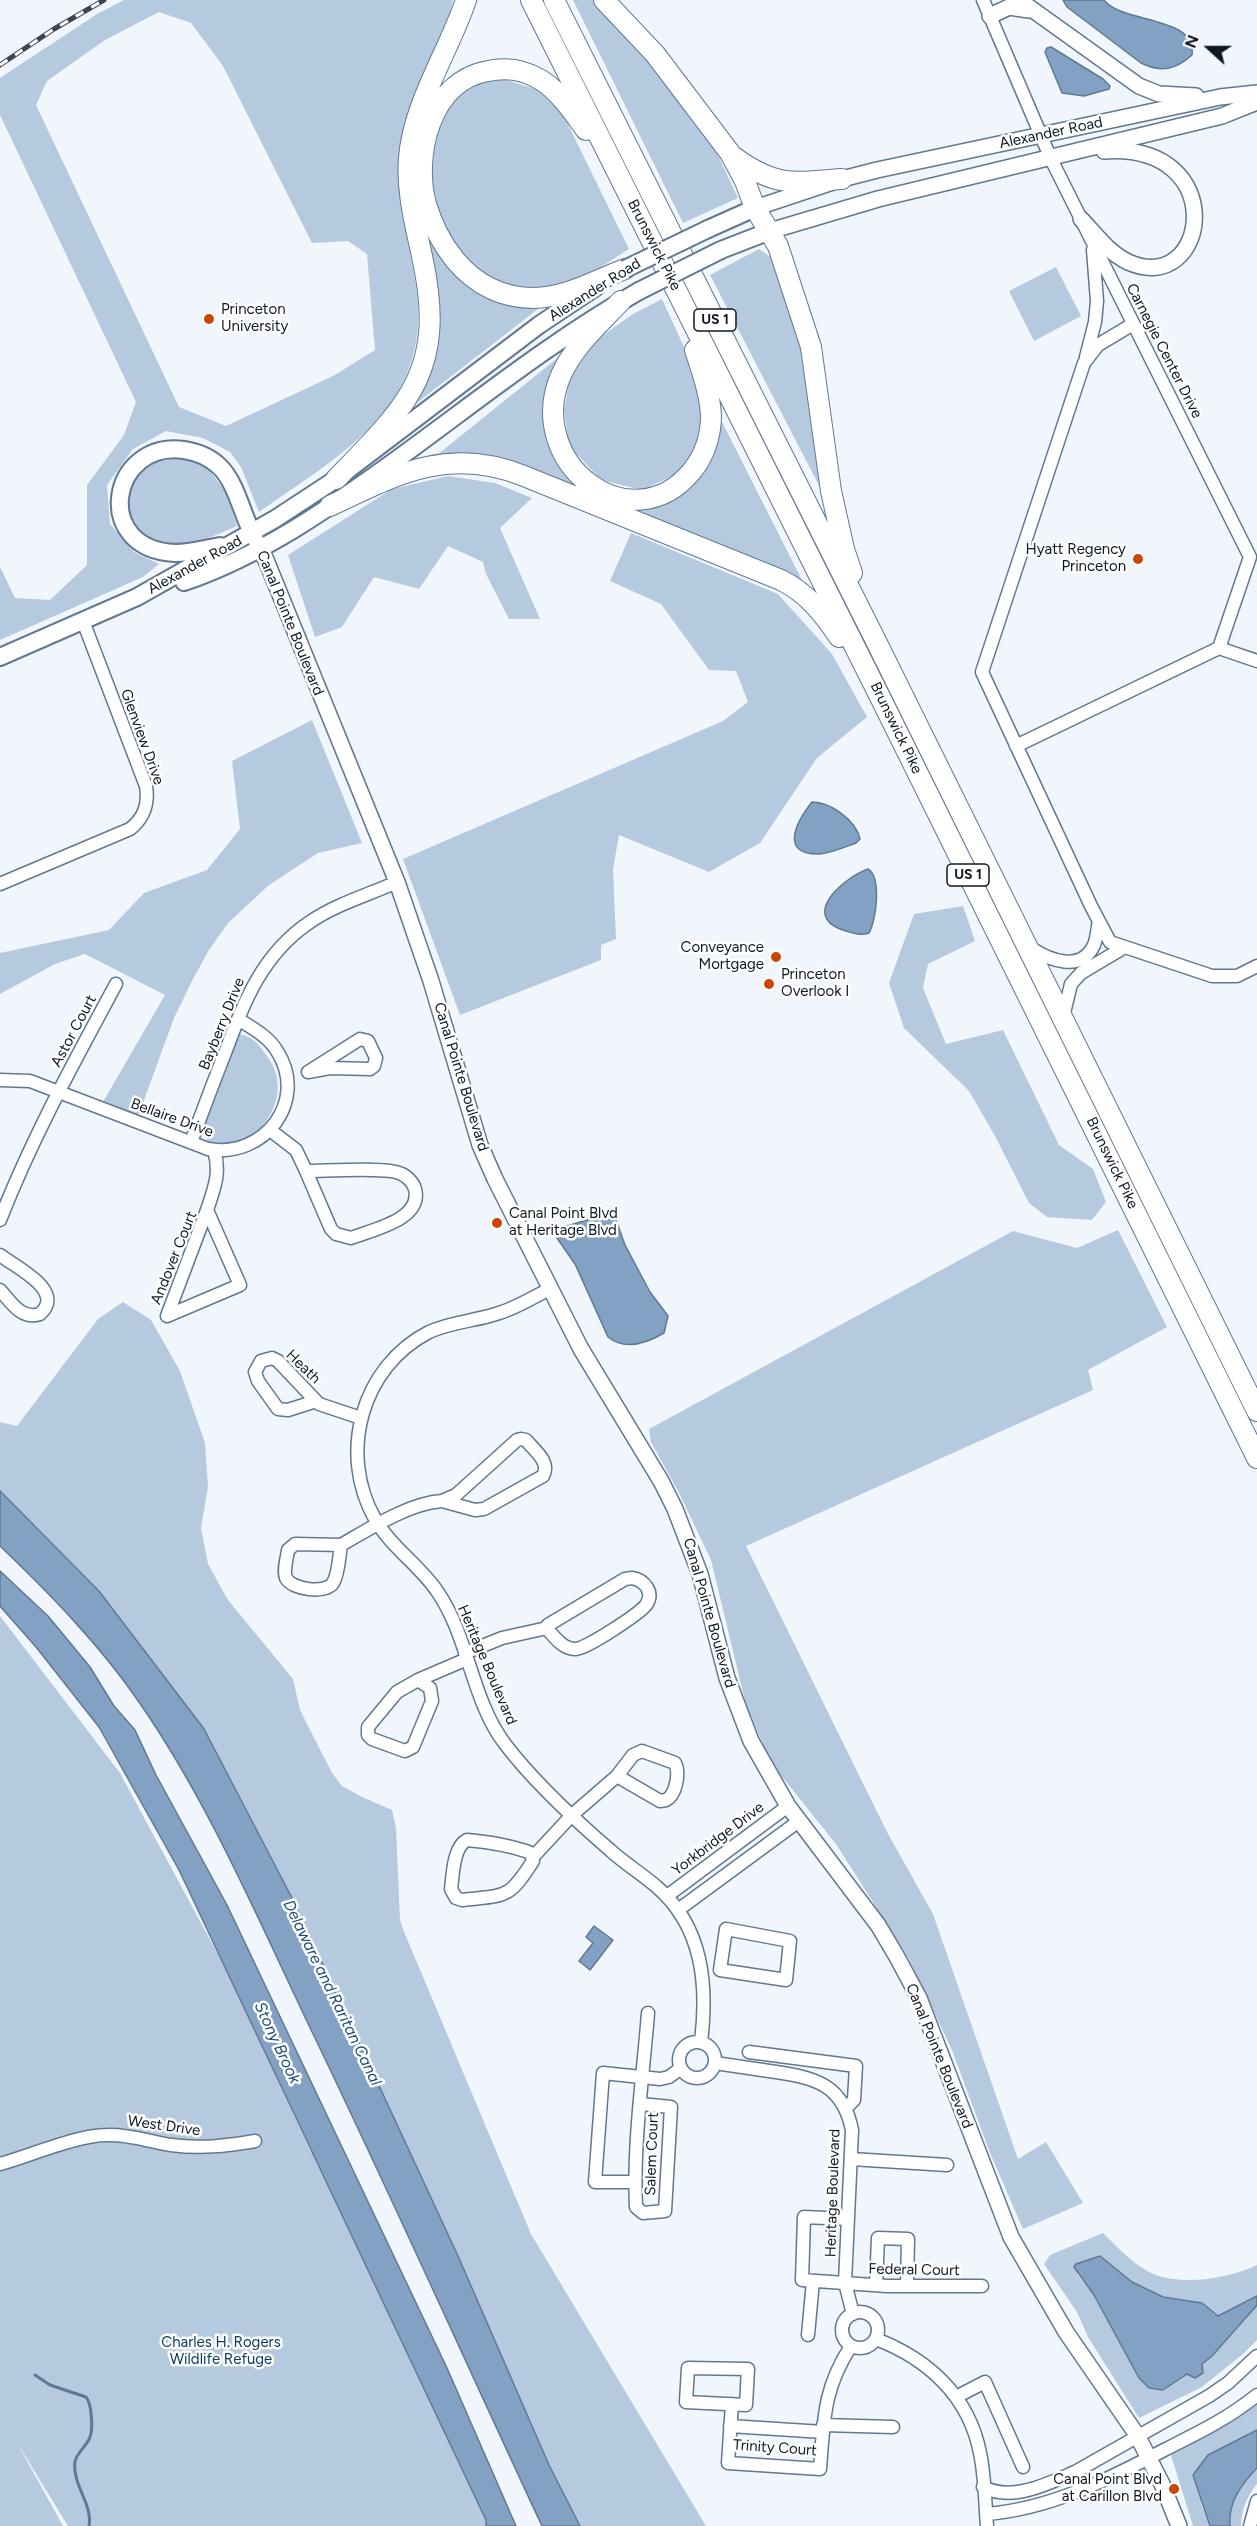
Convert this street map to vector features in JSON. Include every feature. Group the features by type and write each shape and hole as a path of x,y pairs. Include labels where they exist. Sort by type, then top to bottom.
{"highway":[{"path":"336,479 399,412 413,390 423,366 430,329 430,305 410,190 409,156 416,122 466,0"},
{"name":"Brunswick Pike","path":"531,0 1257,1458"},
{"name":"Brunswick Pike","path":"554,0 876,641 1257,1411"},
{"path":"604,0 655,54 730,153 745,181 755,208 778,246 811,347 837,520 844,549 876,641"},
{"path":"620,177 556,93 541,80 515,70 486,71 467,78 456,86 440,104 426,137 423,177 426,204 447,250 477,282 505,295 546,297 570,291 625,269"},
{"path":"730,153 763,176 778,181 800,183 842,179"},
{"path":"621,302 583,341 565,367 554,399 553,423 563,455 583,479 609,494 639,498 659,495 685,478 701,457 709,434 711,416 706,386 677,293"},
{"path":"330,506 399,474 436,464 472,462 513,472 791,585 821,612 884,705"}],"main road":[{"name":"Alexander Road","path":"137,597 193,578 256,540 539,325 625,269 755,208"},
{"name":"Alexander Road","path":"0,657 137,597 233,544 256,540 330,506 564,337 639,291 721,250 770,231"},
{"path":"233,544 172,553 137,541 123,524 119,508 120,491 127,475 146,458 162,451 186,450 201,455 214,462 227,476 256,540"}],"street":[{"name":"Carnegie Center Drive","path":"983,0 1051,159 1254,558 1219,648"},
{"path":"1018,0 1145,89 1164,95 1220,97"},
{"path":"990,16 1009,7 1034,12"},
{"name":"Alexander Road","path":"755,208 842,179 1220,97 1257,93"},
{"name":"Alexander Road","path":"770,231 878,199 1077,153 1222,116 1257,102"},
{"path":"1077,153 1130,150 1161,162 1175,171 1186,184 1193,200 1196,217 1193,233 1186,248 1175,258 1151,267 1129,262 1115,254 1081,219"},
{"path":"1093,243 1096,311 1084,363 983,665 984,680 1110,942 1212,976 1237,976 1257,966"},
{"path":"1084,363 1098,345 1133,324"},
{"name":"Canal Pointe Boulevard","path":"256,540 397,882 431,981 480,1145 581,1349 661,1481 675,1509 700,1574 727,1678 738,1710 766,1771 788,1806 878,1925 897,1957 919,1998 1011,2237 1061,2324 1137,2435 1179,2526"},
{"name":"Glenview Drive","path":"0,884 130,829 143,815 147,806 146,786 83,621"},
{"path":"1016,746 1219,648 1257,661"},
{"name":"Bayberry Drive","path":"191,1142 238,1019 260,972 278,949 294,934 330,911 397,882"},
{"path":"1026,945 1045,957 1060,962 1074,962 1087,955 1094,945 1099,921"},
{"path":"1063,1018 1071,984 1081,973 1124,948"},
{"name":"Astor Court","path":"0,1220 58,1092 116,984"},
{"path":"238,1019 269,1041 283,1063 287,1076 330,1068 370,1068 375,1064 376,1058 368,1041 360,1039 308,1072"},
{"name":"Bellaire Drive","path":"0,1080 30,1081 214,1150 241,1148 254,1143 270,1130 283,1109 287,1076"},
{"path":"270,1130 296,1150 331,1229 343,1237 351,1238 404,1217 414,1205 415,1190 407,1177 399,1173 306,1171"},
{"path":"207,1210 217,1182 217,1161 214,1150"},
{"name":"Andover Court","path":"207,1210 240,1285 166,1316 195,1242 207,1210"},
{"path":"0,1255 43,1286 49,1297 48,1303 40,1314 27,1316 21,1313 0,1290"},
{"name":"Heritage Boulevard","path":"550,1289 501,1313 448,1324 413,1342 384,1369 373,1387 361,1418 357,1435 358,1470 367,1504 378,1524 438,1592 450,1613 487,1713 496,1730 518,1758 572,1815 612,1852 667,1896 678,1910 696,1945 703,1974 701,2042"},
{"name":"Heath","path":"266,1359 278,1361 316,1401 288,1410 278,1408 256,1378 256,1366 266,1359"},
{"path":"316,1401 361,1418"},
{"path":"341,1545 335,1578 328,1588 322,1590 295,1585 287,1580 288,1550 291,1546 295,1544 341,1545 378,1524 413,1509 442,1501 456,1494 517,1440 526,1440 546,1467 543,1476 484,1509 475,1510 442,1501"},
{"path":"418,1680 430,1688 432,1701 413,1747 405,1751 372,1739 367,1732 368,1727 397,1692 418,1680 502,1638 547,1628 548,1625 625,1579 638,1579 648,1588 649,1595 644,1607 585,1648 577,1650 563,1646 547,1628"},
{"path":"533,1857 522,1850 501,1844 482,1841 463,1842 458,1850 451,1889 453,1895 462,1900 509,1892 519,1884 533,1861 533,1857 572,1815 617,1776 633,1755 642,1751 672,1761 677,1767 674,1793 666,1800 660,1801 617,1776"},
{"name":"Yorkbridge Drive","path":"667,1896 788,1806"},
{"path":"678,1910 799,1821"},
{"path":"703,1974 720,1970 786,1980 790,1941 726,1929 720,1970"},
{"name":"Salem Court","path":"640,2104 671,2107 665,2211 643,2213 638,2211 636,2206 634,2182 640,2104 648,2013"},
{"path":"693,2042 701,2042 712,2050 715,2063 711,2072 699,2078 685,2074 679,2061 683,2048 693,2042"},
{"path":"749,2052 856,2066 854,2100 846,2108"},
{"name":"Heritage Boulevard","path":"715,2063 808,2077 831,2090 846,2108 852,2130 845,2283 853,2314"},
{"name":"Salem Court","path":"634,2182 595,2182 603,2073 660,2079 669,2077 681,2068"},
{"name":"West Drive","path":"0,2164 91,2136 110,2134 140,2137 186,2147 210,2148 255,2141"},
{"path":"851,2159 947,2165"},
{"path":"808,2335 813,2281 802,2280 804,2217 848,2219"},
{"path":"876,2285 878,2238 908,2239 907,2286"},
{"name":"Federal Court","path":"813,2281 907,2286 982,2286"},
{"path":"864,2312 875,2320 879,2333 876,2339 864,2348 851,2346 843,2337 842,2330 847,2318 864,2312"},
{"path":"876,2339 904,2351 928,2367 956,2397 974,2431 981,2456 986,2520 1062,2498 1129,2469 1224,2420 1257,2395"},
{"name":"Trinity Court","path":"732,2404 728,2463 820,2469 826,2398 831,2382 851,2346"},
{"path":"983,2487 1000,2493 1009,2493 1053,2481 1075,2472 1209,2396 1228,2383 1257,2356"},
{"path":"688,2368 748,2369 746,2405 732,2404 686,2402 688,2368"},
{"path":"956,2397 985,2382 1023,2467"},
{"name":"Trinity Court","path":"730,2426 893,2427"},
{"path":"1250,2526 1257,2501"}],"green space":[{"path":"124,0 453,0 424,84 405,130 399,162 401,195 415,280 418,323 412,360 398,392 378,420 323,468 259,512 241,467 230,452 203,438 166,431 133,449 107,485 110,524 134,552 159,564 143,577 0,640 0,567 15,598 50,600 87,565 87,485 124,435 136,402 0,115 0,78 97,14","holes":["159,12 191,23 223,66 312,243 348,241 367,254 375,350 333,376 226,426 179,407 36,105 47,81 105,40"]},
{"path":"573,0 594,0 634,40 711,140 738,198 683,223"},
{"path":"494,76 555,98 629,249 581,280 533,290 493,282 456,247 440,214 432,183 435,138 456,94"},
{"path":"425,231 484,293 538,309 409,409 438,325"},
{"path":"759,249 772,258 801,344 825,497 710,275"},
{"path":"1056,267 1081,316 1034,341 1009,291"},
{"path":"662,299 701,384 701,436 682,472 642,490 601,480 569,446 564,410 570,376 596,340 633,314"},
{"path":"560,356 546,392 545,436 584,492 513,463 474,454 437,455"},
{"path":"719,416 806,588 623,506 681,492 711,458"},
{"path":"180,457 207,467 227,494 237,526 192,543 169,544 146,536 126,515 130,481 153,463"},
{"path":"448,476 495,483 532,498 500,528 540,619 509,619 486,574 483,562 448,546 419,589 374,577 342,627 315,637 288,555 392,489"},
{"path":"631,533 778,594 832,654 867,717 817,758 760,843 709,872 619,835 613,869 616,939 601,945 601,960 460,1015 403,859 723,721 748,702 736,671 709,670 661,604 610,581"},
{"path":"312,720 362,843 318,853 269,885 228,923 209,950 174,1018 136,1122 100,1107 165,995 85,954 55,964 0,994 0,953 109,930 144,893 207,870 240,829 232,761"},
{"path":"963,906 975,941 928,964 923,988 946,1044 1003,1030 1059,1145 1093,1169 1106,1202 1092,1220 1047,1217 1029,1203 969,1091 904,1028 889,983 914,914"},
{"path":"239,1034 253,1040 271,1062 277,1081 276,1101 266,1121 249,1140 234,1144 208,1142 202,1127 234,1041"},
{"path":"1118,1230 1167,1327 1088,1370 1093,1390 746,1546 887,1832 933,1914 1018,2159 1046,2142 1083,2203 1023,2229 990,2153 952,2050 909,1959 836,1844 771,1763 746,1705 711,1560 679,1493 651,1442 649,1429 1013,1231 1077,1248"},
{"path":"123,1302 151,1320 180,1371 205,1443 208,1487 201,1528 208,1564 228,1600 293,1679 300,1710 332,1773 342,1786 392,1810 396,1828 400,1920 531,2234 706,2526 580,2526 549,2465 458,2256 292,1898 204,1729 100,1591 0,1491 0,1422 17,1426 98,1319"},
{"name":"Charles H. Rogers Wildlife Refuge","path":"0,1616 120,1773 228,1973 310,2150 318,2149 504,2526 68,2526 16,2441 63,2526 0,2526"},
{"path":"1103,2233 1136,2264 1161,2277 1203,2279 1232,2274 1257,2265 1257,2296 1218,2316 1202,2303 1163,2297 1132,2282 1100,2257 1077,2274 1094,2295 1139,2378 1149,2388 1163,2390 1212,2356 1257,2305 1257,2340 1244,2353 1202,2387 1139,2418 1088,2337 1077,2312 1044,2264 1050,2255"},
{"path":"1257,2401 1257,2430 1208,2455 1201,2504 1210,2526 1193,2526 1170,2452"},
{"path":"1257,2468 1257,2484 1245,2504 1241,2526 1230,2526 1233,2502"}],"water":[{"path":"1063,0 1104,0 1113,8 1171,26 1183,33 1190,42 1192,55 1174,67 1162,69 1141,63 1067,7"},
{"path":"1051,47 1103,79 1110,86 1109,89 1084,96 1062,93 1045,52"},
{"path":"812,802 827,805 841,813 853,825 860,839 838,850 820,854 807,853 799,849 795,843 797,827"},
{"path":"868,869 875,881 876,890 874,919 869,933 854,933 832,925 826,917 825,908 830,898 847,881"},
{"path":"606,1214 616,1220 625,1245 650,1292 668,1316 664,1333 650,1340 629,1345 608,1337 575,1264 557,1238 559,1231 564,1227"},
{"name":"Delaware and Raritan Canal","path":"0,1491 99,1591 204,1729 292,1898 458,2256 549,2465 580,2526 542,2526 373,2160 212,1824 165,1742 108,1660 74,1621 0,1546"},
{"name":"Stony Brook","path":"0,1571 48,1616 90,1667 114,1706 135,1730 156,1775 227,1905 447,2368 516,2526 486,2526 486,2520 179,1870 99,1727 36,1647 0,1606"},
{"path":"594,1926 613,1940 590,1970 579,1961 593,1943 586,1937"},
{"path":"1100,2256 1132,2282 1163,2297 1202,2303 1218,2316 1257,2296 1257,2305 1212,2356 1202,2364 1203,2373 1195,2378 1187,2374 1163,2390 1149,2388 1139,2378 1094,2295 1074,2267 1076,2264"},
{"path":"1257,2430 1257,2468 1233,2502 1230,2526 1210,2526 1193,2475 1208,2455"}],"waterway":[{"path":"35,2375 50,2385 86,2397 90,2405 91,2433 75,2462 76,2479 88,2510 89,2526"}],"railway":[{"path":"0,65 54,29 104,0"}],"place":[{"name":"Princeton University","path":"209,319"},
{"name":"Hyatt Regency Princeton","path":"1138,559"},
{"name":"Conveyance Mortgage","path":"776,957"},
{"name":"Princeton Overlook I","path":"769,984"},
{"name":"Canal Point Blvd at Heritage Blvd","path":"497,1223"},
{"name":"Canal Point Blvd at Carillon Blvd","path":"1174,2489"}]}
